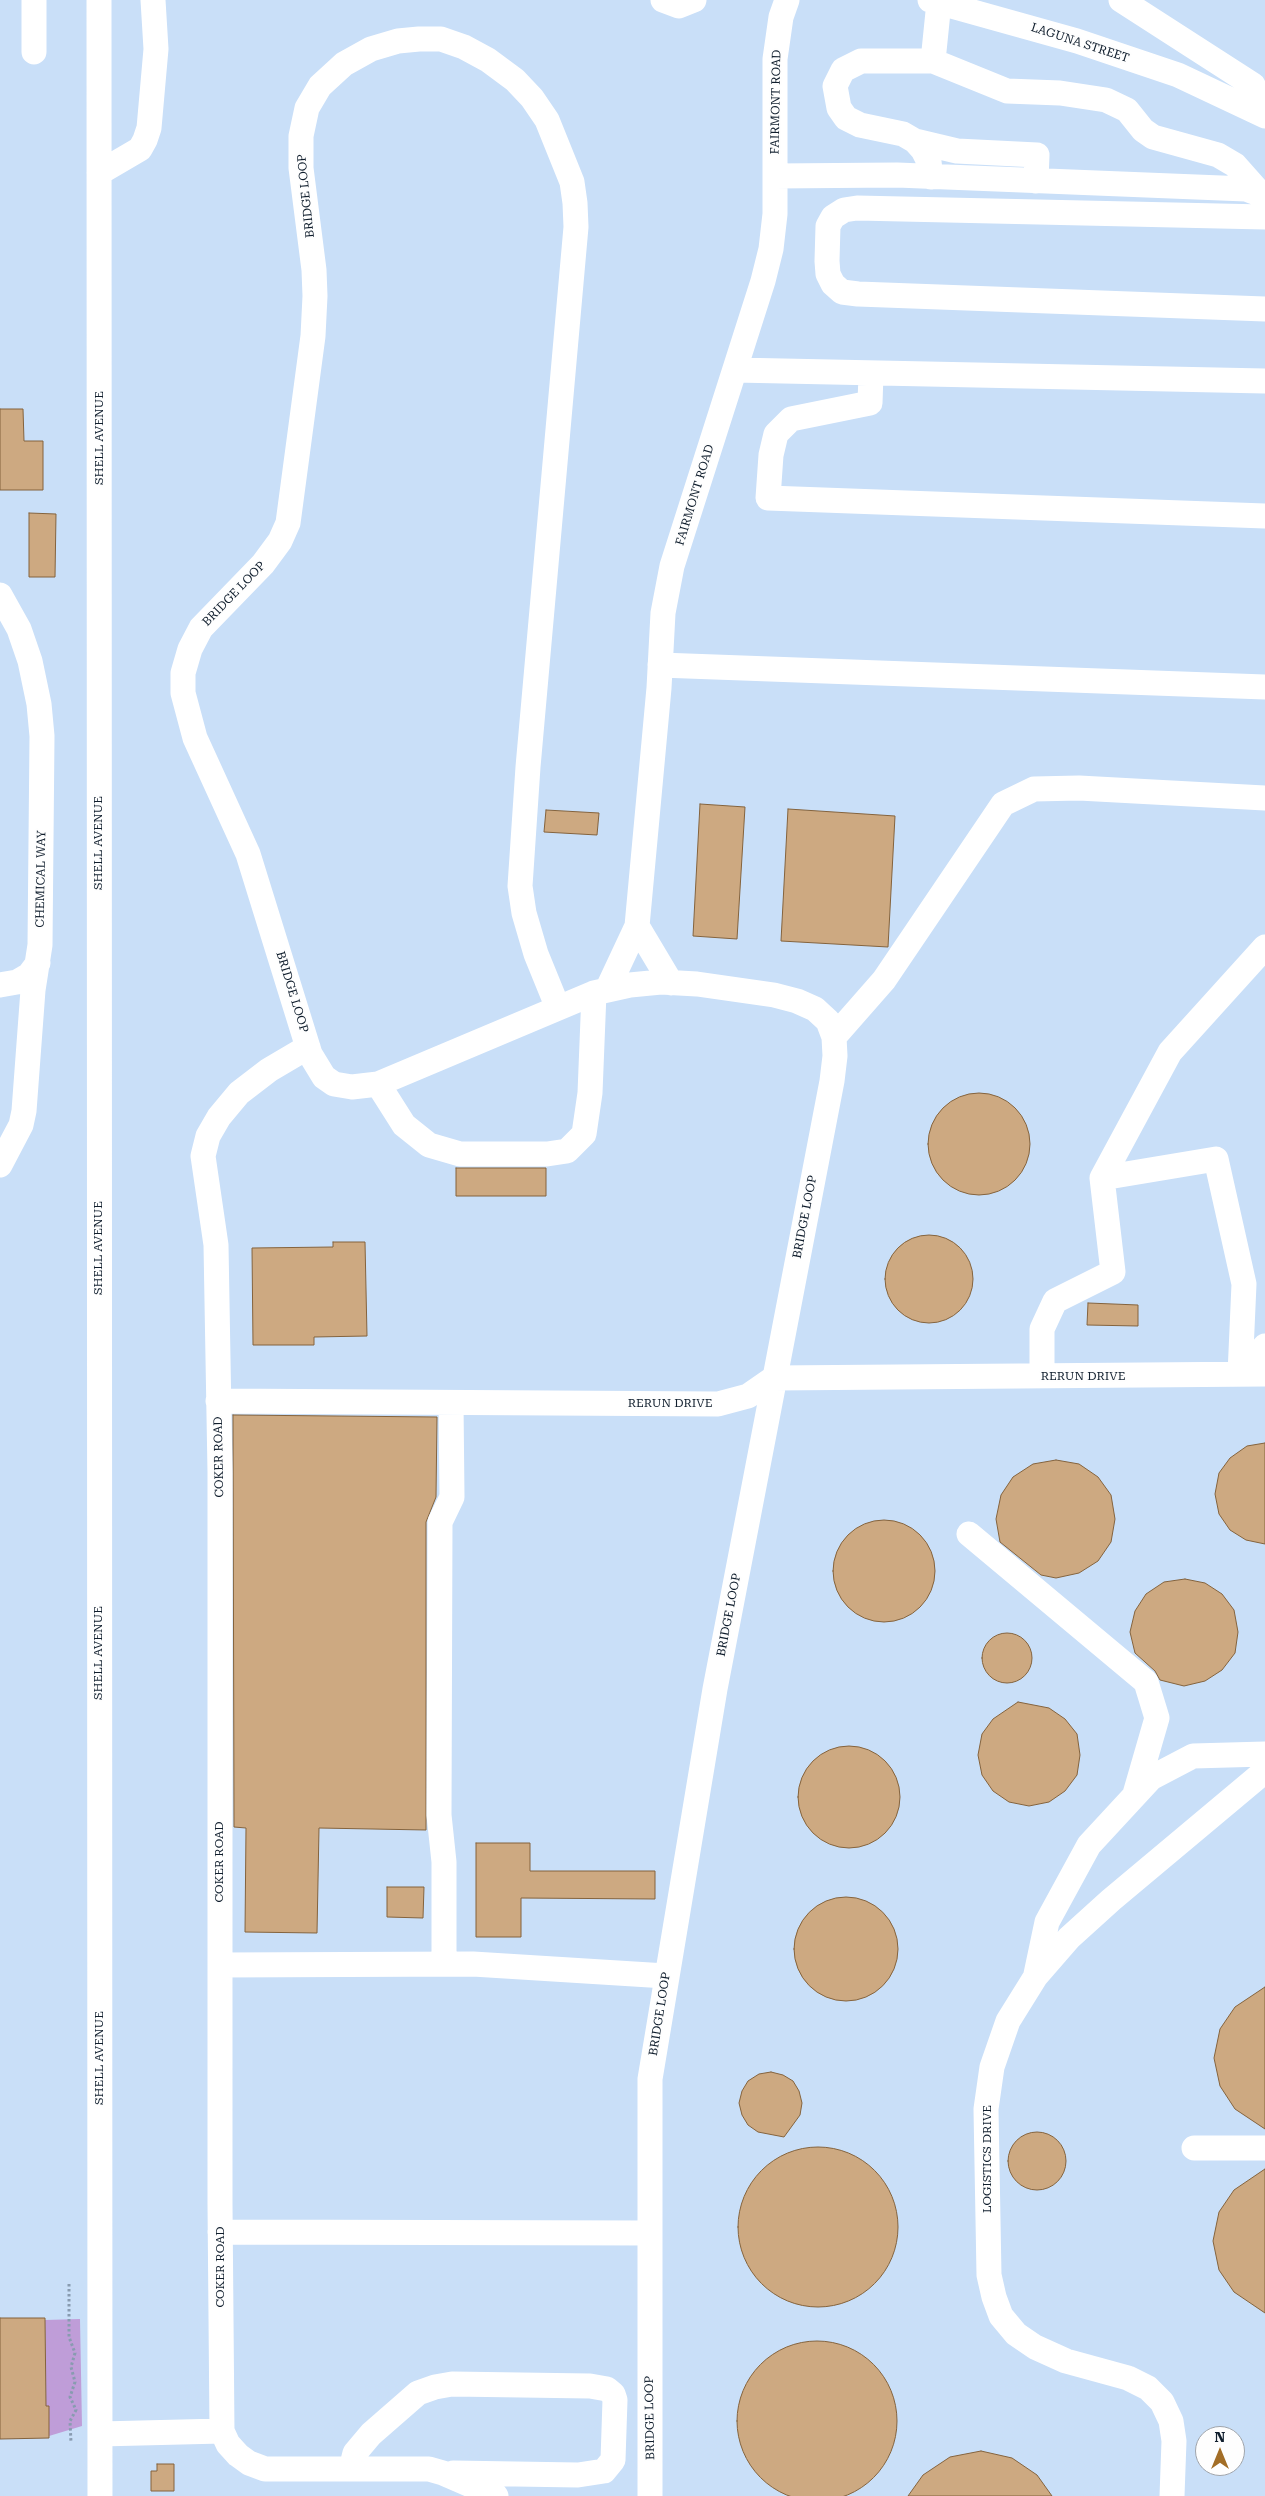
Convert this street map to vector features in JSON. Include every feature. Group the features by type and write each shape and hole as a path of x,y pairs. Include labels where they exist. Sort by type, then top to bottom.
{"street":[{"path":"34,0 34,52"},
{"name":"SHELL AVENUE","path":"99,0 100,2496"},
{"path":"99,172 140,149 149,128 156,49 154,0"},
{"path":"663,0 679,6 694,0"},
{"name":"FAIRMONT ROAD","path":"600,992 637,926 663,613 672,566 771,249 775,214 775,59 782,17 787,0"},
{"path":"1121,0 1254,85 1265,108"},
{"path":"933,62 934,1"},
{"name":"LAGUNA STREET","path":"934,1 1077,41 1178,75 1265,116"},
{"name":"BRIDGE LOOP","path":"558,1008 536,954 524,913 520,886 528,767 576,227 576,203 572,182 547,120 532,98 515,80 488,60 464,47 441,40 419,38 398,41 371,49 344,64 320,86 307,108 301,136 301,168 314,270 315,296 313,336 288,523 280,541 263,564 201,628 190,649 183,673 183,693 195,738 248,854 308,1047 315,1064 324,1076 334,1084 352,1087 378,1084 600,992 630,985 671,983 697,984 774,995 797,1001 814,1009 828,1021 834,1037 836,1056 713,1699 650,2079 650,2496"},
{"path":"1036,182 1037,155 957,151 915,141 903,134 860,125 846,118 839,108 835,86 843,70 861,62 933,62 1007,91 1060,93 1106,100 1127,110 1143,130 1153,137 1218,155 1235,165 1262,194"},
{"path":"915,141 923,150 929,162 931,177"},
{"path":"775,176 931,177 1246,189 1262,194"},
{"path":"1265,217 857,208 844,210 834,217 828,226 827,261 828,274 833,284 842,292 858,294 1265,309"},
{"path":"734,370 1265,381"},
{"path":"871,374 870,403 791,419 776,434 771,455 768,498 1265,516"},
{"name":"CHEMICAL WAY","path":"0,595 19,630 30,661 39,704 42,736 40,945 33,990 24,1111 21,1125 0,1165"},
{"path":"660,665 1265,687"},
{"path":"834,1037 884,980 1003,804 1034,789 1079,788 1265,798"},
{"path":"637,926 671,983"},
{"path":"1042,1376 1042,1329 1055,1300 1113,1272 1102,1178 1170,1052 1265,947"},
{"path":"0,985 17,982 29,975 38,963"},
{"path":"378,1084 404,1125 429,1145 460,1154 547,1154 567,1151 584,1134 600,992"},
{"name":"COKER ROAD","path":"222,2431 216,1245 203,1156 208,1136 218,1117 239,1093 269,1070 308,1047"},
{"path":"1102,1178 1216,1158 1244,1284 1240,1374"},
{"path":"1240,1374 1265,1346"},
{"name":"RERUN DRIVE","path":"218,1401 718,1404 748,1396 774,1378 1265,1374"},
{"path":"444,1964 444,1862 439,1815 440,1522 452,1497 451,1403"},
{"path":"969,1534 1146,1682 1157,1718 1135,1794"},
{"path":"1036,1976 1047,1922 1089,1845 1151,1778 1193,1756 1265,1754"},
{"name":"LOGISTICS DRIVE","path":"1172,2496 1174,2441 1172,2422 1162,2402 1148,2388 1128,2378 1066,2361 1035,2348 1016,2334 1001,2316 994,2297 990,2275 986,2109 992,2067 1008,2021 1036,1976 1070,1938 1111,1900 1265,1772"},
{"path":"220,1964 444,1964 666,1976"},
{"path":"1194,2148 1265,2148"},
{"path":"220,2232 649,2233"},
{"path":"351,2469 355,2453 371,2434 418,2393 435,2387 452,2384 590,2386 607,2389 613,2394 615,2400 613,2460 604,2471 578,2475 444,2473"},
{"path":"100,2434 222,2431 228,2444 238,2455 249,2463 266,2469 429,2469 444,2473 496,2496"}],"path":[{"path":"69,2284 69,2337 75,2353 71,2367 75,2382 70,2397 76,2410 70,2422 71,2442"}],"shaded area":[{"path":"80,2319 82,2426 49,2436 49,2407 46,2406 45,2320"}],"building":[{"path":"0,409 23,409 24,441 43,441 43,490 0,490"},
{"path":"29,513 56,514 55,577 29,577"},
{"path":"700,804 745,807 737,939 693,936"},
{"path":"788,809 895,816 888,947 781,941"},
{"path":"546,810 599,813 597,835 544,832"},
{"path":"979,1093 998,1097 1015,1108 1026,1125 1030,1144 1026,1163 1015,1180 998,1191 979,1195 960,1191 943,1180 932,1163 928,1144 932,1125 943,1108 960,1097"},
{"path":"456,1168 546,1168 546,1196 456,1196"},
{"path":"929,1235 946,1238 960,1248 970,1262 973,1279 970,1296 960,1310 946,1320 929,1323 912,1320 898,1310 888,1296 885,1279 888,1262 898,1248 912,1238"},
{"path":"333,1242 365,1242 367,1336 314,1337 314,1345 253,1345 252,1248 333,1247"},
{"path":"1088,1303 1138,1305 1138,1326 1087,1325"},
{"path":"233,1415 437,1417 436,1497 426,1522 426,1830 319,1828 317,1933 245,1932 246,1828 234,1827"},
{"path":"1265,1443 1265,1544 1246,1540 1230,1530 1219,1514 1215,1494 1219,1473 1230,1458 1247,1446"},
{"path":"1056,1460 1079,1464 1098,1477 1111,1495 1115,1519 1111,1542 1098,1561 1079,1573 1056,1578 1041,1575 1000,1542 996,1519 1001,1495 1013,1477 1033,1464"},
{"path":"884,1520 903,1524 920,1535 931,1552 935,1571 931,1590 920,1607 903,1618 884,1622 865,1618 848,1607 837,1590 833,1571 837,1552 848,1535 865,1524"},
{"path":"1185,1579 1205,1583 1222,1594 1234,1610 1238,1632 1235,1653 1222,1670 1205,1681 1184,1686 1160,1680 1155,1671 1135,1653 1130,1632 1135,1611 1146,1594 1164,1582"},
{"path":"1002,1633 1012,1633 1025,1640 1032,1653 1032,1663 1025,1676 1012,1683 1002,1683 993,1679 986,1672 982,1663 982,1653 986,1644 993,1637"},
{"path":"1018,1702 1049,1708 1065,1719 1077,1734 1080,1755 1077,1775 1065,1791 1049,1802 1029,1806 1009,1802 993,1791 982,1775 978,1755 982,1734 993,1719"},
{"path":"849,1746 868,1750 885,1761 896,1778 900,1797 896,1816 885,1833 868,1844 849,1848 830,1844 813,1833 802,1816 798,1797 802,1778 813,1761 830,1750"},
{"path":"476,1843 530,1843 530,1871 655,1871 655,1899 521,1898 521,1937 476,1937"},
{"path":"387,1887 424,1887 423,1918 387,1917"},
{"path":"846,1897 866,1901 883,1912 894,1929 898,1949 894,1969 883,1986 866,1997 846,2001 826,1997 809,1986 798,1969 794,1949 798,1929 809,1912 826,1901"},
{"path":"1265,1987 1265,2129 1235,2109 1220,2086 1214,2058 1220,2029 1235,2007"},
{"path":"771,2072 783,2075 793,2081 799,2091 802,2103 800,2115 784,2137 758,2132 748,2125 742,2115 739,2103 742,2091 748,2081 759,2074"},
{"path":"1031,2132 1043,2132 1058,2140 1066,2155 1066,2167 1058,2182 1043,2190 1031,2190 1016,2182 1008,2167 1008,2155 1016,2140"},
{"path":"826,2147 856,2156 875,2170 885,2182 892,2196 897,2211 897,2243 892,2258 885,2272 875,2284 863,2294 841,2304 826,2307 810,2307 795,2304 773,2294 751,2272 739,2243 738,2219 741,2204 751,2182 773,2160 802,2148"},
{"path":"1265,2169 1265,2313 1234,2292 1219,2270 1213,2241 1219,2212 1234,2190"},
{"path":"0,2318 45,2318 46,2406 49,2406 49,2438 0,2439"},
{"path":"817,2341 847,2347 867,2359 879,2371 891,2391 897,2421 891,2451 879,2471 867,2483 847,2495 817,2501 787,2495 767,2483 755,2471 743,2451 737,2421 743,2391 755,2371 767,2359 787,2347"},
{"path":"981,2451 1012,2458 1037,2475 1052,2496 908,2496 923,2475 950,2457"},
{"path":"157,2464 174,2464 174,2491 151,2491 151,2471 157,2471"}]}
